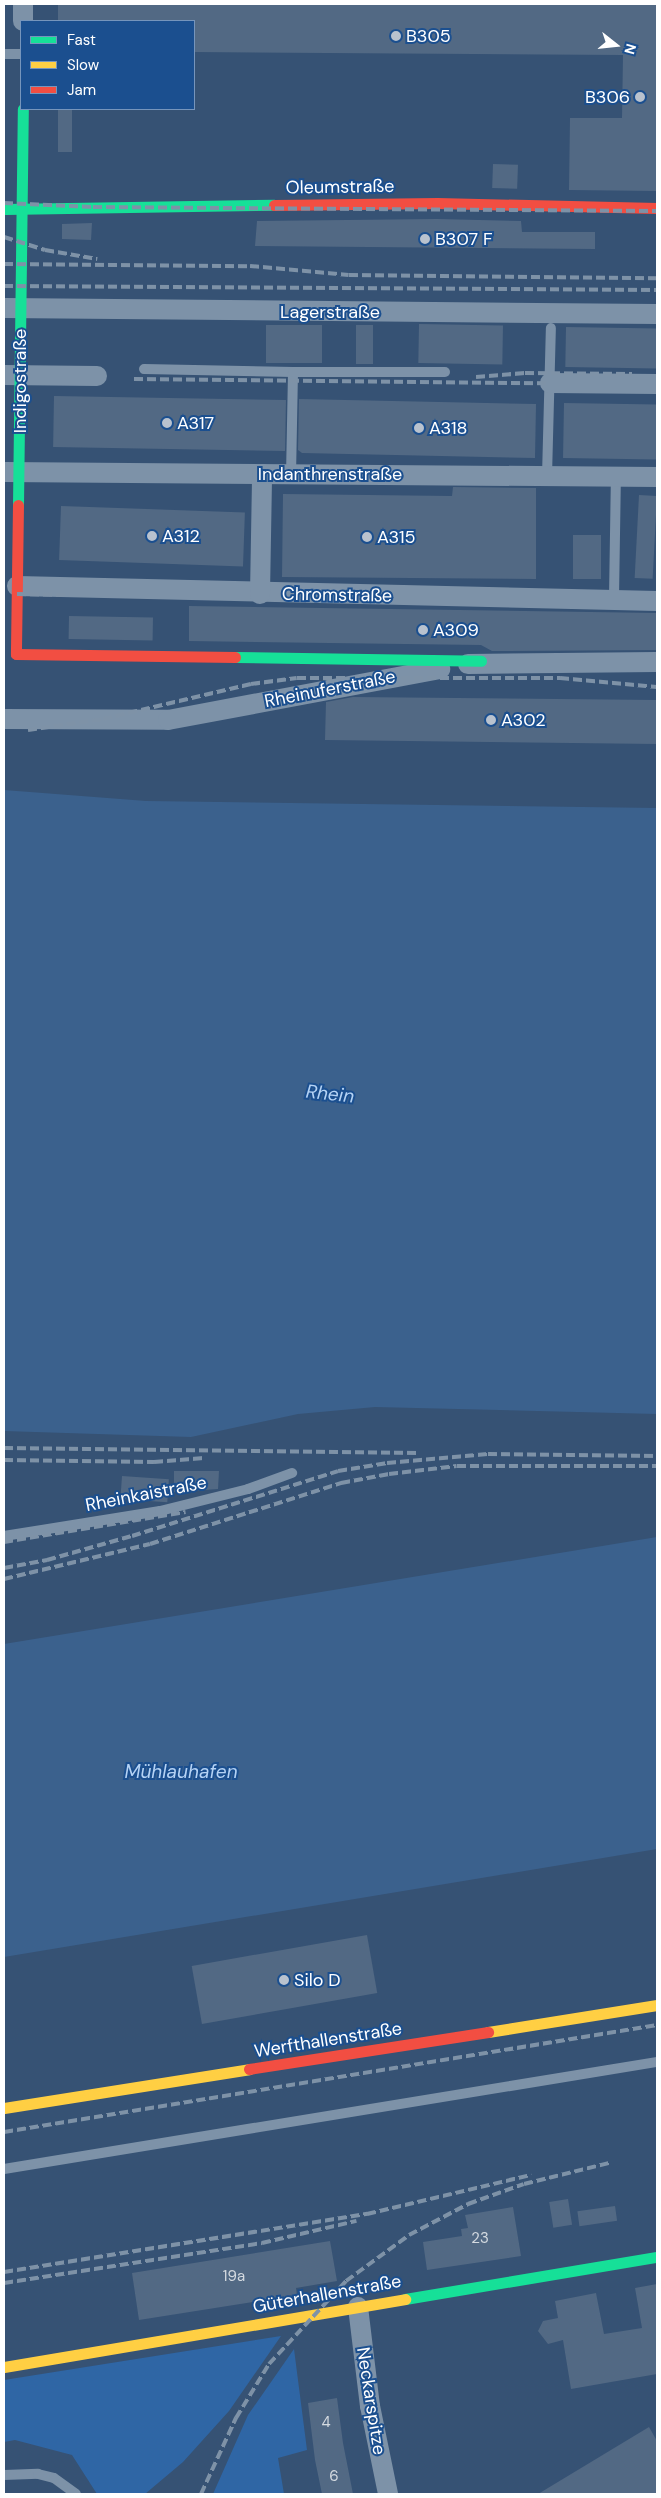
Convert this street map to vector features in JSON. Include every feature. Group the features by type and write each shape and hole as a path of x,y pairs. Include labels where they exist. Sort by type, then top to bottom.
{"street":[{"path":"23,20 24,4"},
{"name":"Indigostraße","path":"23,110 23,208 12,309 13,591 16,654 481,661"},
{"name":"Oleumstraße","path":"4,209 437,203 657,208"},
{"name":"Lagerstraße","path":"12,309 657,314"},
{"path":"12,375 97,376"},
{"path":"550,383 657,384"},
{"name":"Indanthrenstraße","path":"12,472 657,477"},
{"path":"260,594 262,474"},
{"name":"Chromstraße","path":"13,591 657,600"},
{"name":"Rheinuferstraße","path":"4,719 168,720 481,661 657,662"},
{"name":"Werfthallenstraße","path":"4,2108 657,2005"},
{"name":"Güterhallenstraße","path":"4,2367 657,2257"},
{"name":"Neckarspitze","path":"358,2307 369,2397 388,2494"}],"lane":[{"path":"4,54 20,54"},
{"path":"547,476 551,328"},
{"path":"144,369 293,372 444,372"},
{"path":"291,474 293,372"},
{"path":"614,598 616,477"},
{"name":"Rheinkaistraße","path":"4,1536 160,1511 248,1489 292,1473"},
{"path":"4,2168 657,2062"},
{"path":"4,2475 54,2478 76,2494"}],"shaded area":[{"path":"281,2336 229,2411 183,2462 145,2494 97,2494 72,2455 15,2440 4,2442 4,2380"},
{"path":"294,2349 307,2450 278,2458 284,2494 213,2494 248,2415"}],"water":[{"name":"Rhein","path":"4,790 146,801 657,808 657,1414 375,1407 298,1414 191,1437 4,1431"},
{"name":"Mühlauhafen","path":"657,1537 657,1849 4,1957 4,1644"}],"building":[{"name":"B305","path":"58,4 657,4 657,191 569,190 570,118 622,118 623,55 195,52 195,20 58,20"},
{"path":"58,110 72,110 72,152 58,152"},
{"path":"493,164 518,165 517,189 492,188"},
{"name":"B307 F","path":"437,219 521,221 522,232 595,232 595,249 255,246 257,221"},
{"path":"92,223 91,240 62,239 62,224"},
{"path":"419,324 503,325 502,364 418,363"},
{"path":"266,325 322,325 322,363 266,363"},
{"path":"356,325 373,325 373,364 356,364"},
{"path":"566,327 657,329 656,369 565,367"},
{"name":"A317","path":"54,396 286,400 285,451 53,447"},
{"name":"A318","path":"299,399 536,404 535,458 302,453 298,450"},
{"path":"564,403 657,405 656,460 563,458"},
{"name":"A315","path":"453,487 536,488 536,579 282,577 283,494 452,496"},
{"path":"639,495 657,496 653,579 635,578"},
{"name":"A312","path":"61,506 245,512 243,566 59,560"},
{"path":"573,535 601,535 601,579 573,579"},
{"name":"A309","path":"189,606 657,613 657,650 492,651 481,645 189,641"},
{"path":"69,616 153,617 153,640 69,639"},
{"name":"A302","path":"353,697 657,700 657,744 325,740 326,702"},
{"path":"174,1471 219,1471 218,1489 174,1492"},
{"path":"122,1476 169,1479 167,1502 120,1499"},
{"name":"Silo D","path":"367,1935 377,1993 202,2024 192,1966"},
{"path":"568,2199 572,2225 553,2228 549,2202"},
{"path":"615,2206 617,2221 579,2226 577,2211"},
{"path":"513,2207 521,2256 427,2270 423,2242 462,2236 461,2229 468,2228 465,2215"},
{"path":"330,2241 337,2281 296,2288 297,2295 139,2320 132,2273"},
{"path":"657,2284 657,2374 571,2389 563,2340 548,2344 538,2331 543,2321 558,2318 555,2301 596,2293 604,2334 642,2328 635,2288"},
{"path":"337,2398 353,2494 322,2494 315,2460 308,2403"},
{"path":"649,2427 657,2441 657,2494 538,2494"}],"railway":[{"path":"4,203 93,207 657,211"},
{"path":"4,237 45,250 97,259"},
{"path":"4,264 250,266 349,275 657,278"},
{"path":"4,286 657,290"},
{"path":"476,377 525,373 632,374"},
{"path":"134,379 550,383"},
{"path":"17,594 70,595"},
{"path":"28,730 103,719 251,684 297,678 560,678 657,687"},
{"path":"4,1448 419,1453"},
{"path":"4,1568 47,1560 132,1536 338,1471 387,1463 488,1454 657,1456"},
{"path":"4,1460 154,1462 204,1458"},
{"path":"4,1579 150,1544 341,1483 389,1474 457,1466 657,1466"},
{"path":"4,1542 186,1512"},
{"path":"4,2132 657,2025"},
{"path":"201,2494 236,2418 269,2364 346,2281 409,2235 468,2204 524,2184 609,2163"},
{"path":"4,2272 367,2214 531,2175"},
{"path":"4,2283 262,2243 356,2221"}],"traffic: fast":[{"path":"18,505 23,110"},
{"path":"5,209 274,205"},
{"path":"235,657 481,661"},
{"path":"405,2299 657,2257"}],"traffic: slow":[{"path":"488,2032 657,2005"},
{"path":"4,2108 249,2069"},
{"path":"4,2367 405,2299"}],"traffic: jam":[{"path":"274,205 437,203 657,208"},
{"path":"18,505 16,654 235,657"},
{"path":"249,2069 488,2032"}],"place":[{"name":"B305","path":"396,36"},
{"name":"B306","path":"640,97"},
{"name":"B307 F","path":"425,239"},
{"name":"A317","path":"167,423"},
{"name":"A318","path":"419,428"},
{"name":"A312","path":"152,536"},
{"name":"A315","path":"367,537"},
{"name":"A309","path":"423,630"},
{"name":"A302","path":"491,720"},
{"name":"Silo D","path":"284,1980"}]}
